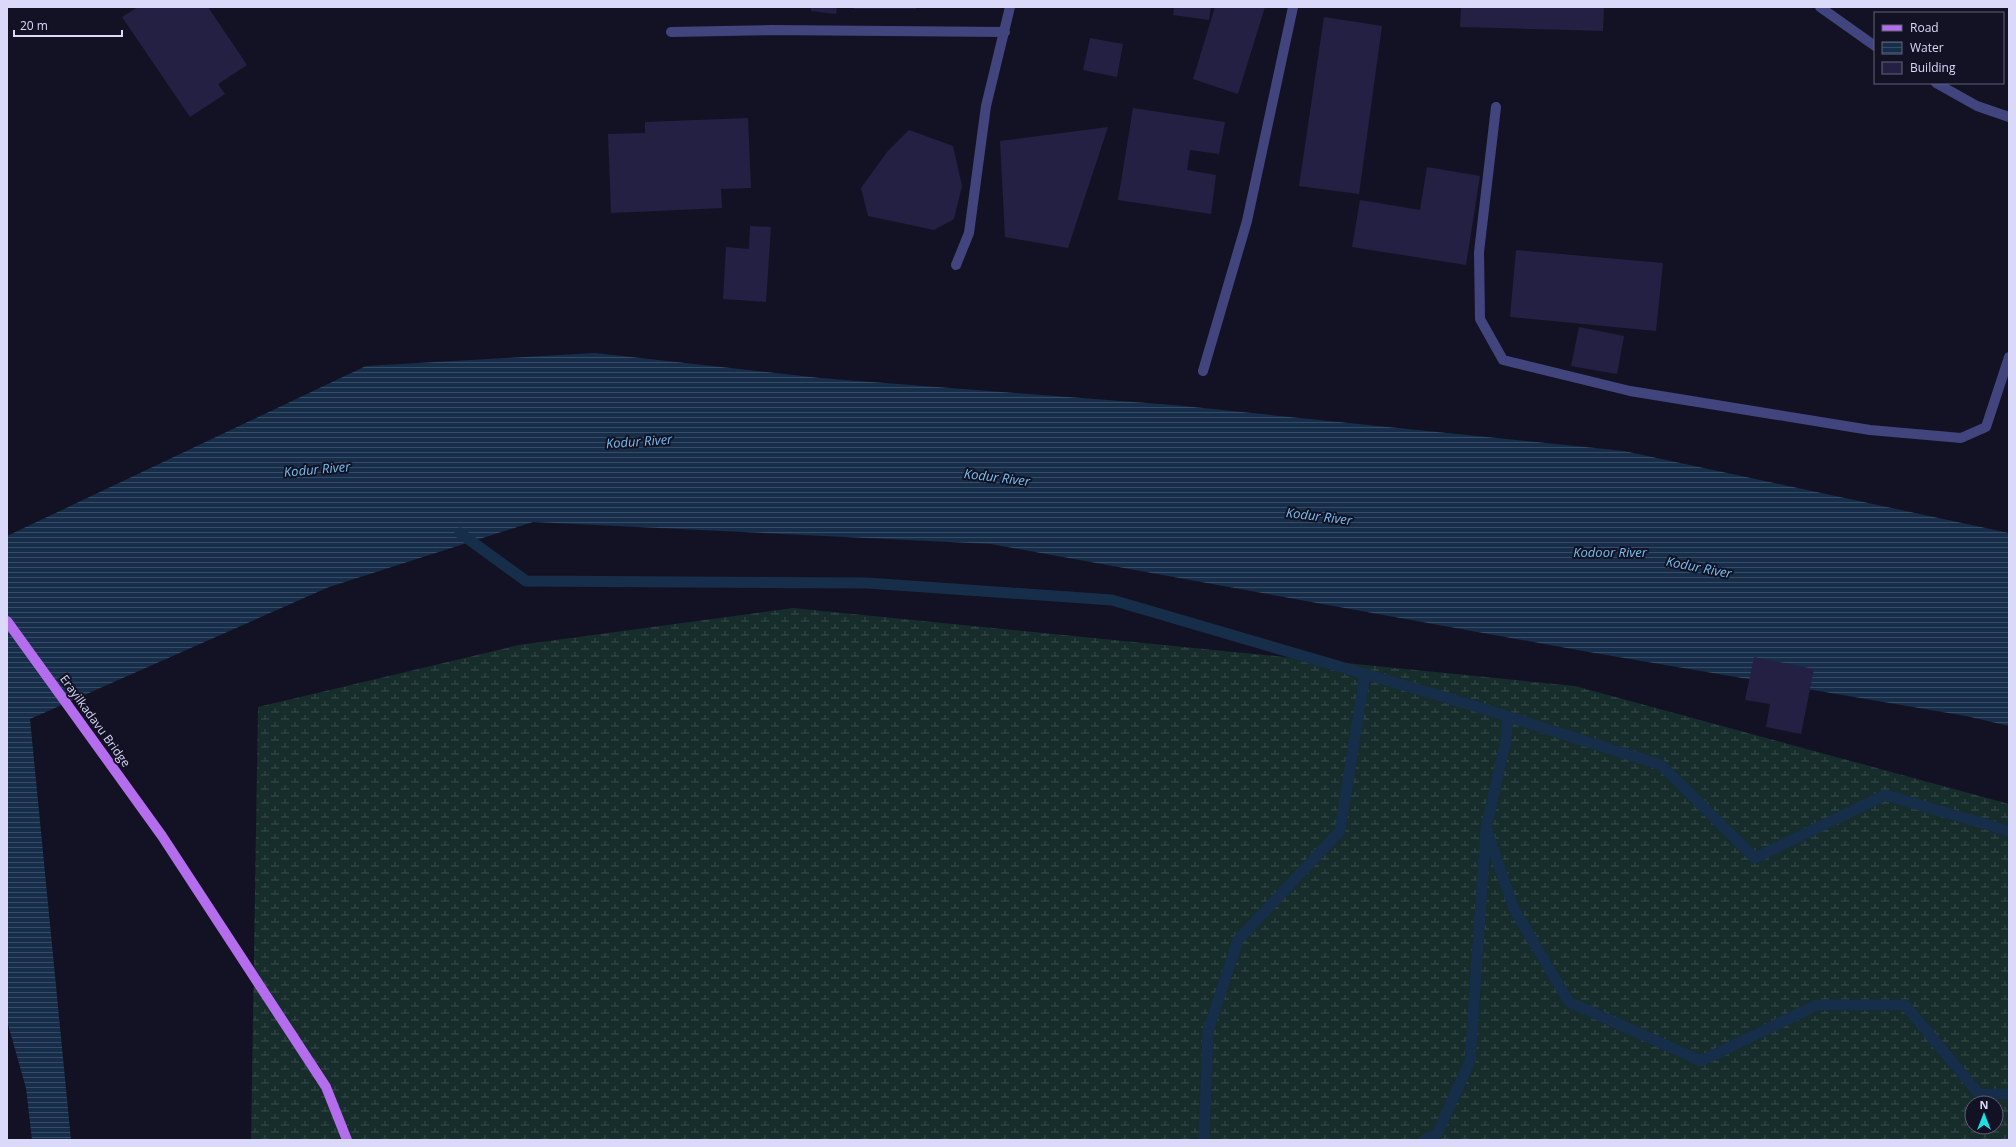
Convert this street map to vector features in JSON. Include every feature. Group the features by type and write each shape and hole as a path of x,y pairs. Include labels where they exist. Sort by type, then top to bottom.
{"main road":[{"name":"Erayilkadavu Bridge","path":"7,621 162,836 326,1087 347,1140"}],"street":[{"path":"956,265 969,233 986,106 1010,7"},
{"path":"1203,371 1247,221 1293,7"},
{"path":"1820,7 1874,45"},
{"path":"671,32 771,30 1005,32"},
{"path":"1938,84 1977,106 2009,117"},
{"path":"1496,107 1479,252 1480,319 1503,360 1630,391 1870,430 1961,438 1986,427 2009,356"}],"green space":[{"path":"793,608 1575,686 2009,804 2009,1140 251,1140 258,707 519,645"}],"water":[{"name":"Kodoor River","path":"595,353 820,378 1173,405 1624,451 2009,533 2009,726 1966,716 1583,651 991,544 533,522 329,587 30,719 71,1140 32,1140 26,1088 7,1021 7,536 366,366"}],"building":[{"path":"138,7 208,7 247,65 218,84 225,94 190,117 122,17"},
{"path":"811,7 837,7 836,14 811,11"},
{"path":"854,7 916,7 916,9 854,9"},
{"path":"1174,7 1211,7 1209,20 1173,15"},
{"path":"1215,7 1265,7 1238,94 1193,79"},
{"path":"1461,7 1604,7 1603,31 1460,27"},
{"path":"1324,17 1382,26 1359,194 1299,186"},
{"path":"1090,38 1123,44 1117,77 1083,70"},
{"path":"1133,108 1225,122 1219,154 1190,150 1187,170 1216,175 1211,214 1118,200"},
{"path":"748,118 751,188 721,189 722,208 611,213 608,134 645,133 645,122"},
{"path":"1108,127 1068,248 1005,237 1000,141"},
{"path":"909,130 953,146 962,186 954,219 934,230 868,216 861,188 887,152"},
{"path":"1427,167 1480,176 1466,265 1352,247 1360,200 1420,210"},
{"path":"750,226 771,227 766,302 723,299 726,247 749,249"},
{"path":"1516,250 1663,263 1656,331 1510,317"},
{"path":"1579,327 1624,336 1617,374 1571,366"},
{"path":"1754,657 1814,669 1801,734 1766,727 1770,704 1745,700"}],"waterway":[{"path":"460,533 526,581 867,583 1112,600 1468,704 1661,765 1755,858 1885,795 2009,831"},
{"path":"1204,1140 1208,1031 1238,940 1340,831 1365,674"},
{"path":"1424,1140 1437,1134 1470,1061 1486,828 1506,740 1508,717"},
{"path":"1486,828 1514,909 1569,1002 1701,1061 1817,1005 1905,1005 1979,1094 2009,1094"}],"water label":[{"name":"Kodur River","path":"639,441"},
{"name":"Kodur River","path":"317,469"},
{"name":"Kodur River","path":"997,477"},
{"name":"Kodur River","path":"1319,516"},
{"name":"Kodur River","path":"1699,567"}]}
